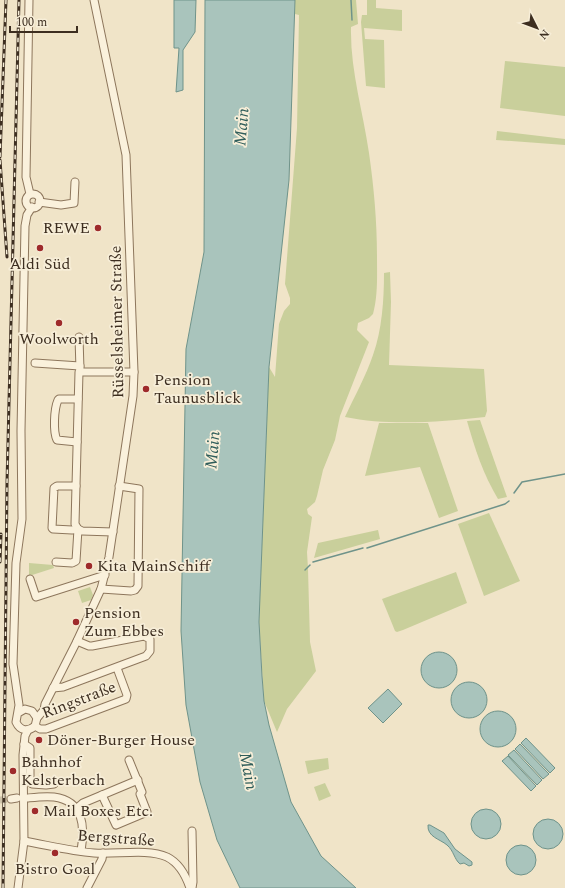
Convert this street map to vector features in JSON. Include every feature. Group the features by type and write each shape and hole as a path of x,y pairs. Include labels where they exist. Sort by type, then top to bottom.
{"street":[{"path":"28,0 26,177 30,194"},
{"name":"Rüsselsheimer Straße","path":"37,718 44,710 45,704 101,589 113,532 133,396 134,372 126,156 94,0"},
{"path":"39,202 61,205 74,203 76,182"},
{"path":"23,755 19,728 16,719 19,708 13,664 16,563 22,519 21,431 25,226 27,215 32,207 37,206 40,200 37,195 30,194"},
{"path":"30,194 27,196 26,202 32,207"},
{"path":"56,562 72,563 76,561 78,529 75,524 80,369 78,337"},
{"path":"35,363 80,369 134,372"},
{"path":"77,442 57,440 55,437 55,422 59,399 78,399"},
{"path":"76,486 57,486 54,488 52,528 113,532"},
{"path":"101,589 131,591 135,590 138,586 139,489 119,486"},
{"path":"30,579 36,597 105,575"},
{"path":"53,688 63,687 117,668 146,656 150,651 150,639 144,636 92,646 77,641"},
{"name":"Ringstraße","path":"35,726 40,729 46,729 126,699 128,695 117,668"},
{"path":"18,695 28,710 37,718 35,726 28,730 25,736 24,744 24,841 18,888"},
{"path":"18,713 28,710 35,712 45,704"},
{"path":"19,728 28,730"},
{"path":"24,744 30,748 30,775 32,783 34,785 54,784"},
{"path":"102,795 115,824 118,825 147,812 140,794 142,792 138,780 129,760"},
{"path":"76,809 83,803 138,780"},
{"path":"28,798 46,796 59,798 69,803 76,809 82,818 84,828 81,851"},
{"path":"191,888 193,882 192,831"},
{"name":"Bergstraße","path":"24,841 81,851 103,853 138,852 157,854 173,860 181,869 191,888"},
{"path":"87,888 102,860 103,853"}],"green space":[{"path":"295,0 356,0 358,24 351,27 351,43 355,75 369,153 375,205 377,286 373,314 369,318 358,323 357,330 369,342 340,416 335,440 323,470 315,502 307,509 308,514 312,517 307,552 310,642 316,671 287,709 277,732 264,701 259,622 269,367 275,377 279,324 284,311 290,304 290,298 285,284 297,128 299,15 295,14"},
{"path":"367,0 376,0 376,8 402,10 402,31 364,28 365,39 384,40 385,88 366,86 361,22 362,15 367,15"},
{"path":"505,61 565,67 565,116 500,108"},
{"path":"497,131 565,139 565,145 496,140"},
{"path":"390,272 391,302 389,365 484,369 487,411 485,417 433,422 379,422 345,417 373,355 379,335 382,315 384,273"},
{"path":"480,420 507,497 498,499 476,451 467,421"},
{"path":"379,423 428,423 458,511 439,518 420,467 365,476"},
{"path":"489,513 520,581 484,596 458,524"},
{"path":"378,530 380,539 314,558 318,543"},
{"path":"29,563 53,565 54,568 29,576"},
{"path":"456,572 467,603 403,630 397,632 395,631 382,599"},
{"path":"90,587 93,595 91,600 82,603 78,591"},
{"path":"328,758 329,769 308,774 305,761"},
{"path":"325,783 331,796 319,801 314,787"}],"water":[{"path":"174,0 196,0 195,32 183,50 183,90 176,92 179,48 174,48"},
{"name":"Main","path":"205,0 295,0 289,180 269,367 259,622 262,676 264,701 269,725 291,802 321,856 356,888 240,888 217,840 200,782 186,705 181,631 186,349 204,252"},
{"path":"439,652 449,655 454,660 457,670 454,680 449,685 439,688 429,685 424,680 421,670 424,660 429,655"},
{"path":"473,682 482,687 486,693 486,707 482,713 473,718 465,718 456,713 452,707 451,696 456,687 462,683"},
{"path":"388,689 402,704 383,723 368,708"},
{"path":"502,711 511,716 515,722 515,736 511,742 502,747 494,747 485,742 481,736 480,725 485,716 491,712"},
{"path":"526,738 555,768 550,773 521,743"},
{"path":"520,744 549,774 543,779 515,749"},
{"path":"514,750 542,780 537,785 508,755"},
{"path":"508,756 536,786 531,791 502,761"},
{"path":"486,809 497,813 501,824 497,835 486,839 475,835 471,824 475,813"},
{"path":"548,819 559,823 563,834 559,845 548,849 537,845 533,834 537,823"},
{"path":"428,825 444,833 455,849 472,862 472,865 469,866 464,863 460,864 449,847 432,835 428,829"},
{"path":"521,845 532,849 536,860 532,871 521,875 510,871 506,860 510,849"}],"waterway":[{"path":"351,0 352,20"},
{"path":"514,493 522,482 565,474"},
{"path":"367,548 505,504 509,501"},
{"path":"313,562 363,548"},
{"path":"305,570 310,565"}],"tunnel":[{"path":"0,800 11,799"}],"railway":[{"path":"0,157 6,0"},
{"path":"3,888 7,483 19,0"},
{"path":"0,160 7,257"},
{"path":"0,562 1,534"}],"place":[{"name":"REWE","path":"98,228"},
{"name":"Aldi Süd","path":"40,248"},
{"name":"Woolworth","path":"59,323"},
{"name":"Pension Taunusblick","path":"146,389"},
{"name":"Kita MainSchiff","path":"89,566"},
{"name":"Pension Zum Ebbes","path":"76,622"},
{"name":"Döner-Burger House","path":"39,740"},
{"name":"Bahnhof Kelsterbach","path":"13,771"},
{"name":"Mail Boxes Etc.","path":"35,811"},
{"name":"Bistro Goal","path":"55,853"}]}
